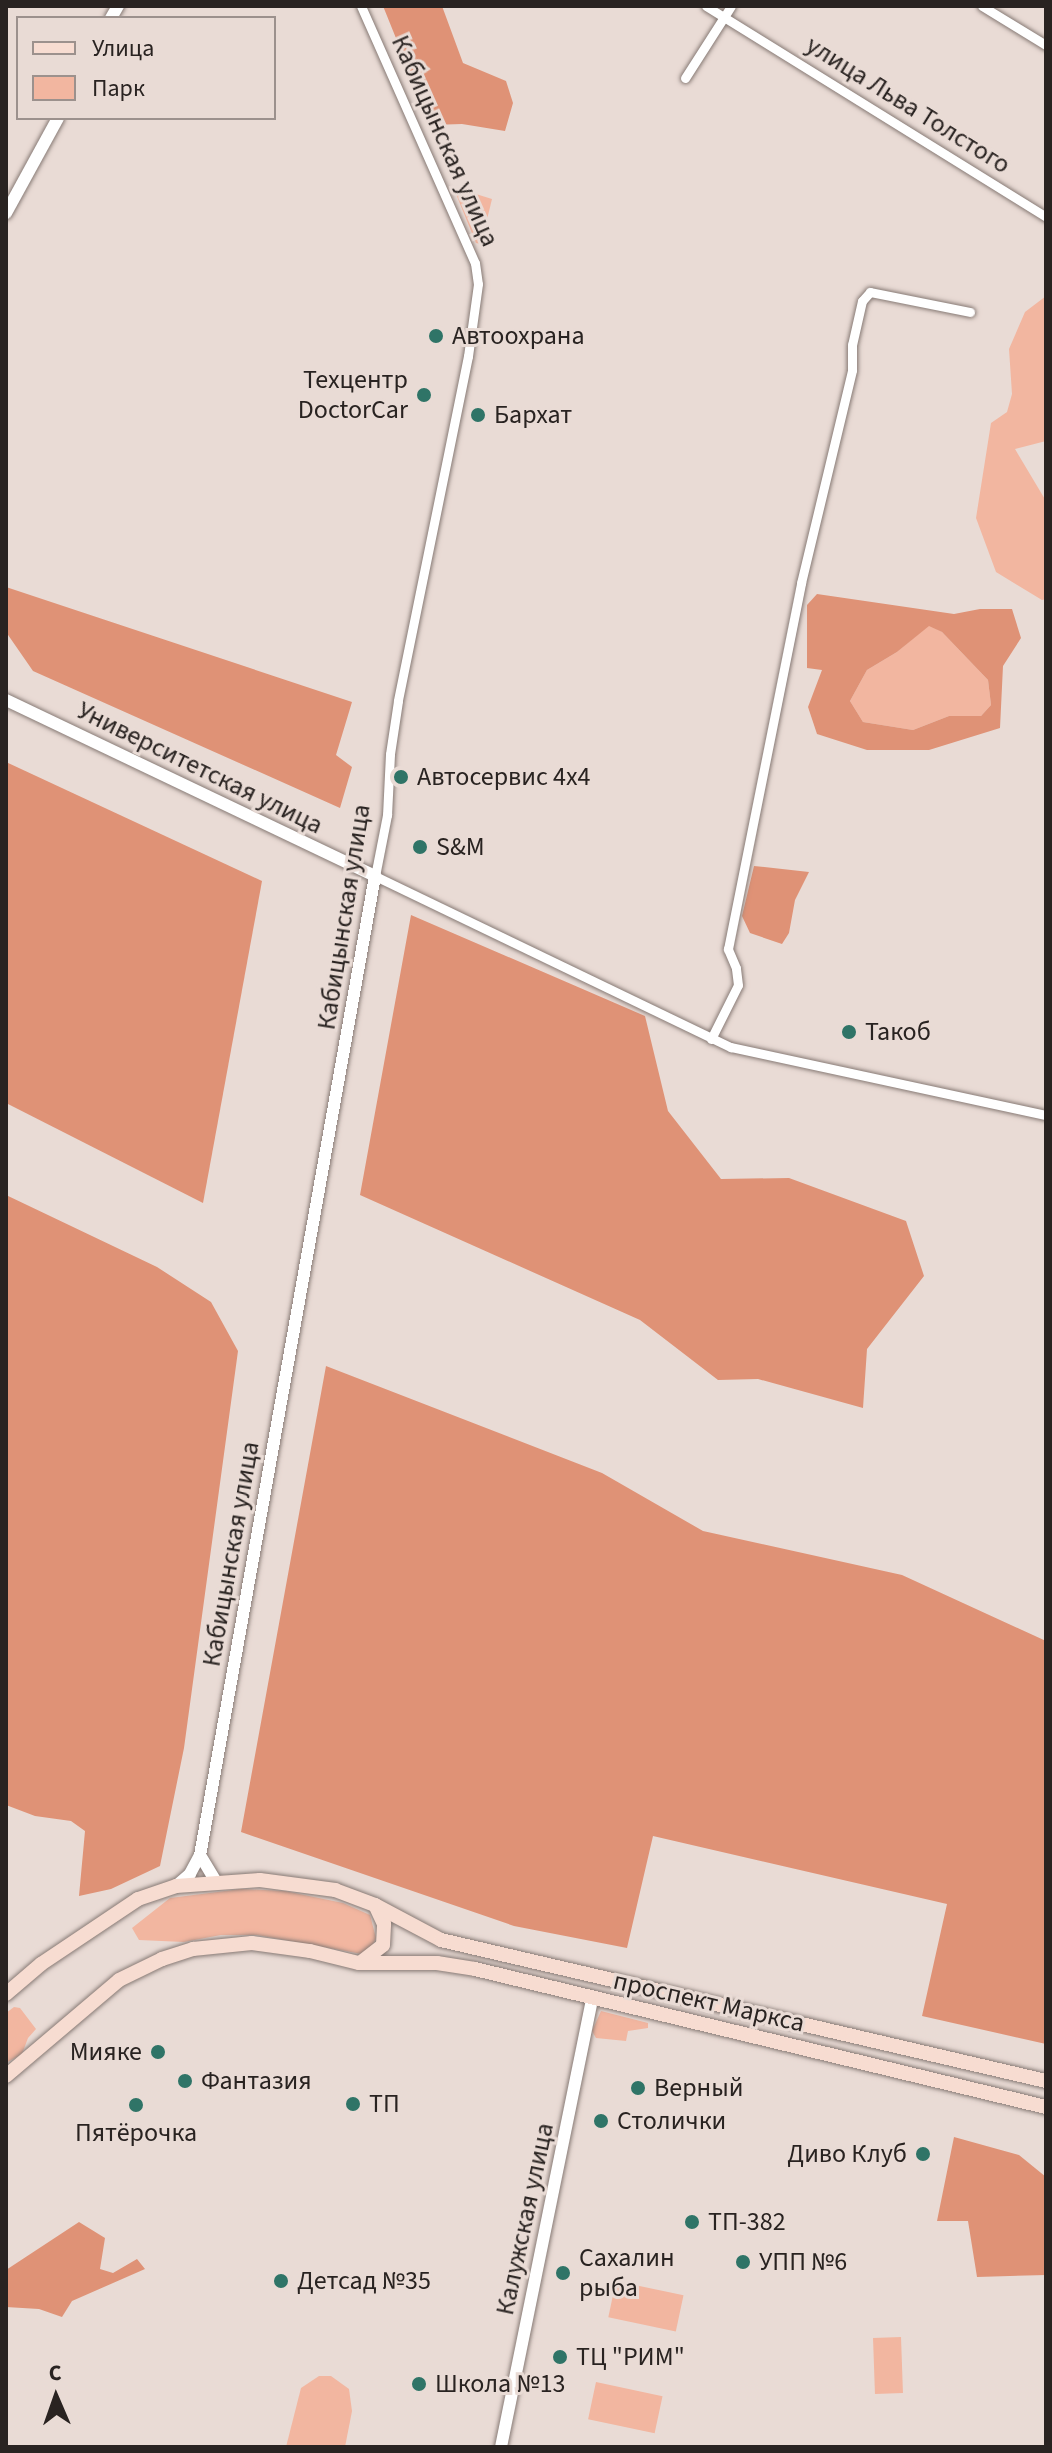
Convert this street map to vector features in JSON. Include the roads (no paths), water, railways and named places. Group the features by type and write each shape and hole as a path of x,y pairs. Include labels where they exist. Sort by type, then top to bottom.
{"main road":[{"name":"проспект Маркса","path":"6,1994 99,1922 138,1899 176,1886 260,1880 335,1890 375,1905 441,1940 1046,2081"},
{"path":"359,1963 383,1945 384,1924 375,1905"},
{"name":"проспект Маркса","path":"8,2074 107,1989 162,1959 219,1944 252,1943 310,1951 359,1963 437,1963 1046,2107"},
{"path":"592,1999 598,1977"}],"street":[{"name":"Кабицынская улица","path":"200,1855 387,815 390,754 398,701 463,385 478,284 475,263 361,6"},
{"name":"улица Льва Толстого","path":"706,6 1046,217"},
{"path":"685,78 731,6"},
{"path":"982,6 1046,45"},
{"path":"6,213 57,120"},
{"path":"711,1039 738,985 736,968 728,949 801,583 852,370 852,345 862,301 870,292 970,312"},
{"name":"Университетская улица","path":"6,700 375,876"},
{"path":"375,876 731,1047 1046,1115"},
{"path":"200,1855 216,1882"},
{"path":"176,1886 190,1874 200,1855"},
{"name":"Калужская улица","path":"501,2447 592,1999"}],"place":[{"name":"Автоохрана","path":"436,336"},
{"name":"Техцентр DoctorCar","path":"424,395"},
{"name":"Бархат","path":"478,415"},
{"name":"Автосервис 4х4","path":"401,777"},
{"name":"S&M","path":"420,847"},
{"name":"Такоб","path":"849,1032"},
{"name":"Мияке","path":"158,2052"},
{"name":"Фантазия","path":"185,2081"},
{"name":"Верный","path":"638,2088"},
{"name":"ТП","path":"353,2104"},
{"name":"Пятёрочка","path":"136,2105"},
{"name":"Столички","path":"601,2121"},
{"name":"Диво Клуб","path":"923,2154"},
{"name":"ТП-382","path":"692,2222"},
{"name":"УПП №6","path":"743,2262"},
{"name":"Сахалин рыба","path":"563,2273"},
{"name":"Детсад №35","path":"281,2281"},
{"name":"ТЦ \"РИМ\"","path":"560,2357"},
{"name":"Школа №13","path":"419,2384"}]}
